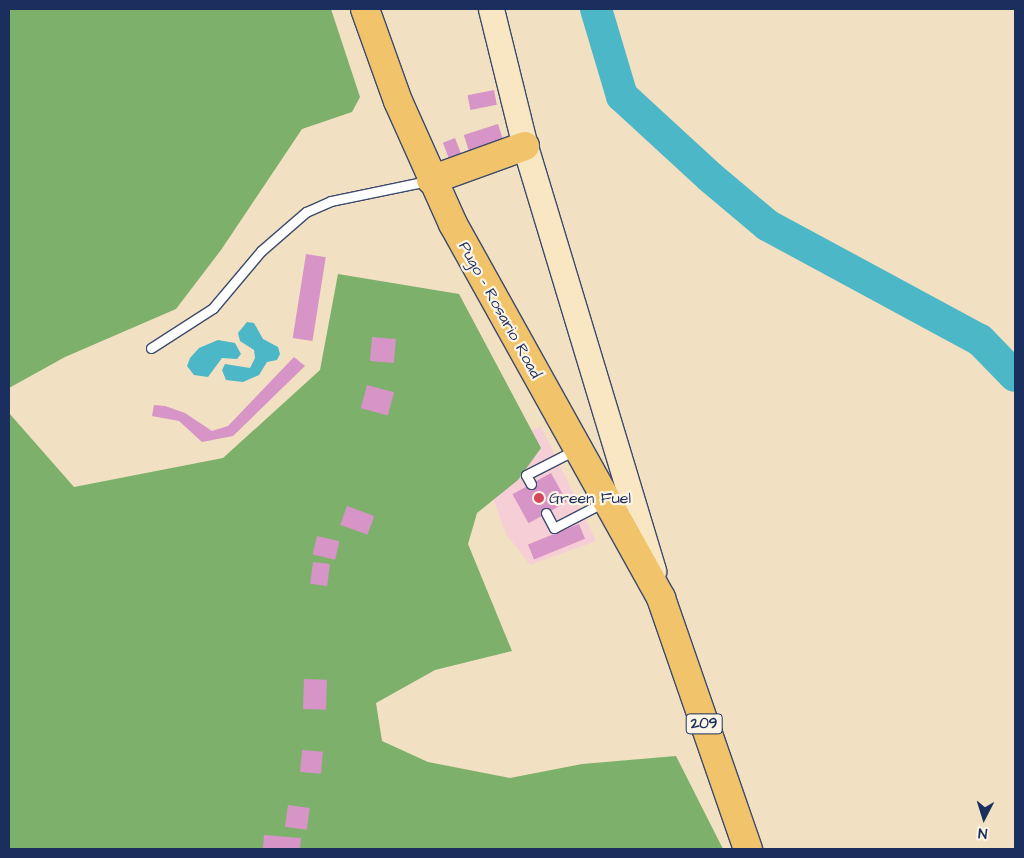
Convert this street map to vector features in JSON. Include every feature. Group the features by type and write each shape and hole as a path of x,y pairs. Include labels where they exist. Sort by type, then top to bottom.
{"main road":[{"name":"Pugo - Rosario Road","path":"365,9 431,180 661,598"},
{"name":"Pugo - Rosario Road","path":"491,9 525,146 661,598 748,849"},
{"path":"431,180 525,146"}],"lane":[{"path":"151,348 206,314 223,299 261,252 306,212 331,201 431,180"},
{"path":"531,484 526,475 578,449"},
{"path":"546,513 554,528 607,501"}],"shaded area":[{"path":"541,426 596,541 530,565 506,534 485,476 499,447"}],"green space":[{"path":"9,9 331,9 360,97 352,112 302,129 221,250 176,309 65,357 9,388"},
{"path":"338,274 459,294 541,448 518,480 477,513 468,544 512,651 435,670 376,703 382,741 428,762 510,778 582,764 676,756 723,849 9,849 9,413 74,487 223,458 320,370"}],"water":[{"path":"247,322 254,323 263,339 278,347 280,354 277,360 267,362 259,375 243,382 226,380 222,370 225,364 250,368 255,358 254,350 240,341 238,333"},
{"path":"218,340 235,343 241,354 237,359 222,358 208,377 194,375 187,366 190,358 199,348"}],"building":[{"path":"494,90 497,105 470,110 467,95"},
{"path":"498,124 504,142 470,153 464,135"},
{"path":"455,138 461,154 449,159 443,143"},
{"path":"306,254 326,257 312,341 293,338"},
{"path":"372,337 396,339 394,363 370,361"},
{"path":"294,357 305,366 233,436 202,442 179,421 152,416 154,405 165,406 185,413 212,431 228,426"},
{"path":"367,385 394,392 388,415 361,408"},
{"name":"Green Fuel","path":"551,473 567,502 529,523 513,494"},
{"path":"347,506 374,516 367,535 340,525"},
{"path":"579,524 585,539 534,559 528,545"},
{"path":"317,536 339,541 335,560 313,555"},
{"path":"313,562 330,564 327,586 310,584"},
{"path":"304,679 327,680 326,710 303,709"},
{"path":"302,750 323,752 321,774 300,772"},
{"path":"288,805 310,808 307,830 285,827"},
{"path":"264,835 301,838 300,849 263,848"}],"waterway":[{"path":"596,9 622,96 710,177 767,225 980,340 1015,376"}],"place":[{"name":"Green Fuel","path":"539,498"}]}
